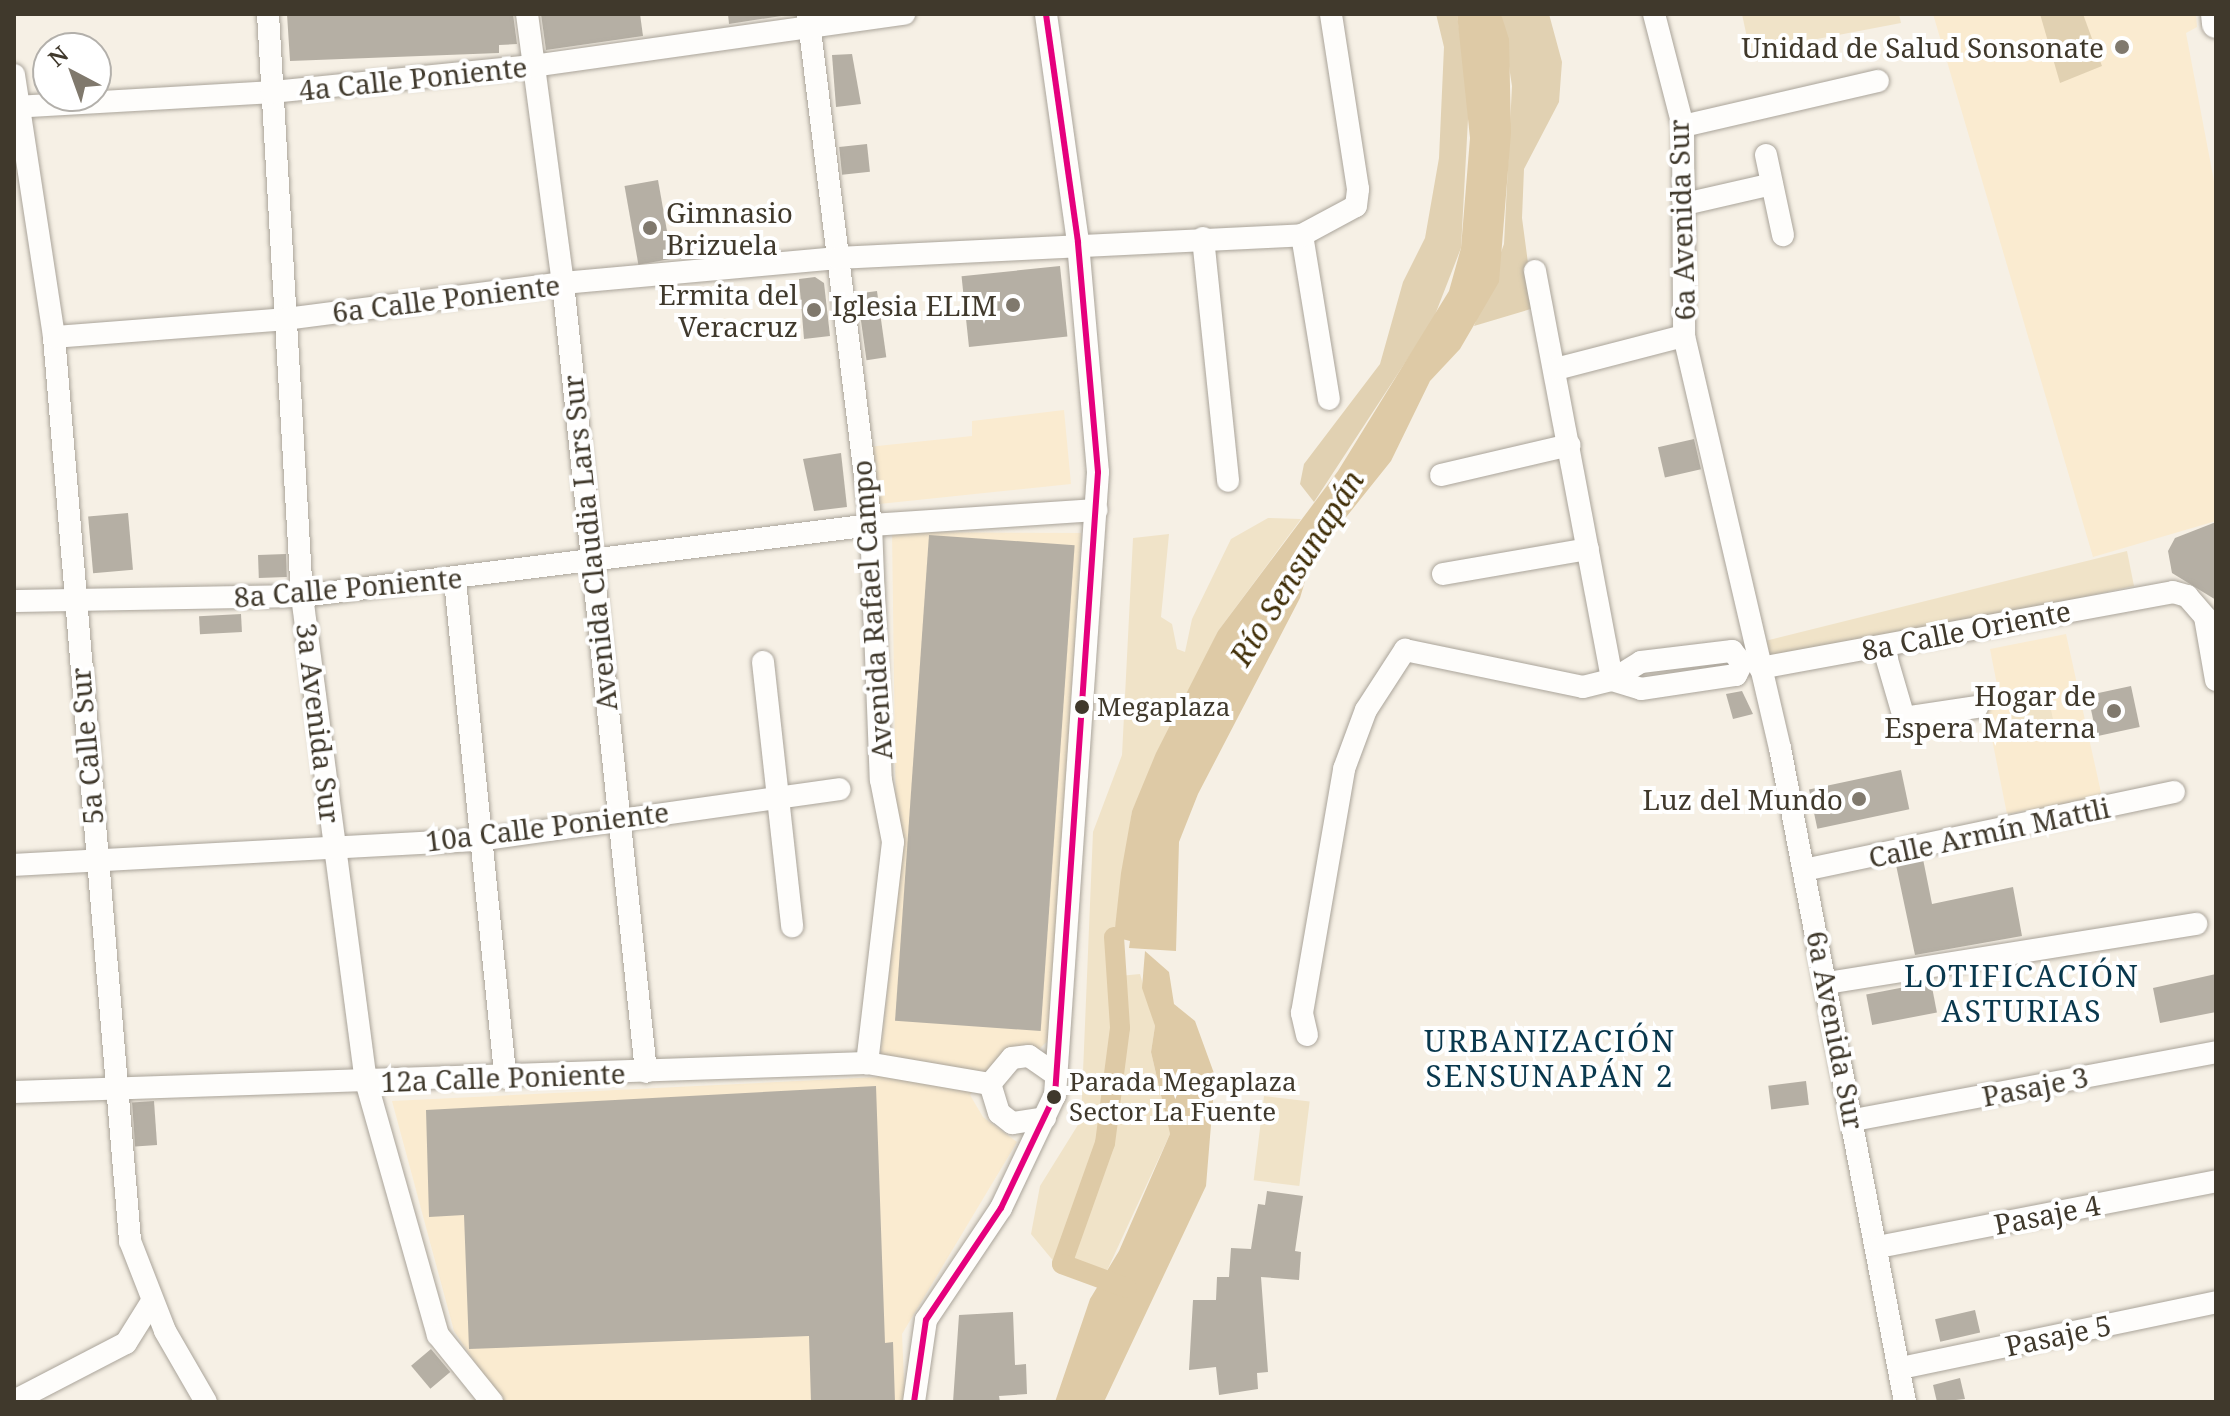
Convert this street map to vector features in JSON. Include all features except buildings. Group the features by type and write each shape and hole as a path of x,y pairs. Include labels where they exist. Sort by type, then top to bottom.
{"street":[{"name":"3a Avenida Sur","path":"268,14 302,596 366,1081 438,1335 492,1402"},
{"name":"Avenida Claudia Lars Sur","path":"527,14 563,283 646,1072"},
{"name":"4a Calle Poniente","path":"16,107 272,92 532,66 809,21 904,14"},
{"path":"914,1402 926,1320 1001,1208 1055,1095 1078,706 1097,510 1078,242 1046,14"},
{"path":"1329,399 1302,235 1356,206 1331,14"},
{"name":"6a Avenida Sur","path":"1654,14 1683,126 1684,336 1753,664 1804,870 1854,1120 1905,1402"},
{"path":"2215,14 2216,24"},
{"name":"Avenida Rafael Campo","path":"809,21 871,525 881,780 893,842 867,1063"},
{"name":"5a Calle Sur","path":"14,75 16,107 54,337 113,1089 130,1241 151,1303 206,1402"},
{"path":"1683,126 1878,81"},
{"path":"1766,155 1783,235"},
{"path":"1685,204 1772,184"},
{"name":"6a Calle Poniente","path":"54,337 286,319 563,283 838,258 1078,242 1302,235"},
{"path":"1203,238 1228,481"},
{"path":"1535,271 1556,369 1612,680"},
{"path":"1556,369 1684,336"},
{"path":"1441,475 1570,445"},
{"path":"871,525 1097,510"},
{"name":"8a Calle Poniente","path":"14,601 302,596 455,581 590,559 871,525"},
{"path":"1443,574 1588,549"},
{"path":"455,581 478,840 505,1077"},
{"name":"8a Calle Oriente","path":"1307,1035 1302,1013 1344,769 1366,710 1397,658 1412,647 1583,687 1612,680 1641,662 1732,651 1753,664 1883,646 2173,592 2187,596 2205,617 2216,680"},
{"path":"1883,646 1904,718 1977,707"},
{"path":"763,662 781,796 792,926"},
{"name":"10a Calle Poniente","path":"14,865 478,840 617,816 839,789"},
{"name":"Calle Armín Mattli","path":"1804,870 2174,792"},
{"path":"1827,983 2196,924"},
{"name":"Pasaje 3","path":"1854,1120 2216,1052"},
{"path":"1045,1118 1012,1123 999,1113 990,1084 1012,1058 1029,1056 1055,1074"},
{"name":"12a Calle Poniente","path":"14,1092 867,1063 990,1084"},
{"name":"Pasaje 4","path":"1878,1247 2216,1181"},
{"name":"Pasaje 5","path":"1901,1368 2216,1302"},
{"path":"14,1401 126,1343 151,1303"}],"shaded area":[{"path":"1436,14 1457,14 1469,101 1461,248 1433,320 1314,502 1300,484 1304,464 1380,364 1403,282 1425,238 1439,158 1444,47"},
{"path":"1501,14 1549,14 1562,62 1559,102 1524,169 1522,218 1534,308 1474,326 1504,244 1512,86"},
{"path":"1742,14 1899,14 1901,23 1750,52"},
{"path":"1933,14 2196,14 2197,27 2186,33 2216,192 2216,521 2093,557"},
{"path":"2040,14 2083,14 2102,66 2060,83"},
{"path":"1064,410 1071,484 879,504 868,447 972,436 972,421"},
{"path":"1268,518 1301,519 1218,631 1132,811 1114,937 1120,1028 1105,1143 1055,1263 1031,1234 1040,1186 1081,1120 1093,832 1122,755 1133,538 1169,534 1161,617 1172,624 1177,649 1185,652 1192,619 1231,539"},
{"path":"892,532 1081,533 1051,1038 1039,1049 998,1057 970,1095 983,1117 1017,1142 902,1334 905,1402 502,1402 454,1331 392,1101 878,1077 897,904"},
{"path":"2127,551 2134,586 1764,666 1761,642"},
{"path":"2066,634 2102,797 2007,814 1983,694 1998,690 1990,649"},
{"path":"2026,686 2028,695 2047,691 2054,724 2015,732 2006,691"},
{"path":"1140,974 1155,1026 1151,1052 1170,1134 1105,1275 1069,1261 1109,1143 1123,1029 1119,976"},
{"path":"1264,1096 1310,1102 1299,1186 1254,1180"}],"water":[{"name":"Río Sensunapán","path":"1457,14 1501,14 1509,39 1511,133 1499,282 1460,349 1430,381 1391,461 1311,561 1300,598 1198,794 1179,842 1176,951 1129,948 1130,941 1114,937 1121,873 1132,811 1156,753 1218,631 1338,471 1449,291 1461,248 1470,138"},
{"path":"1145,951 1169,972 1174,1004 1195,1021 1215,1076 1206,1186 1104,1402 1055,1402 1090,1299 1119,1251 1170,1134 1151,1052 1155,1026 1142,988"}],"waterway":[{"path":"1114,937 1120,1028 1105,1143 1062,1264 1127,1288"}],"transit line":[{"path":"914,1402 926,1320 1001,1208 1055,1095 1098,472 1078,242 1046,14"}],"place":[{"name":"Unidad de Salud Sonsonate","path":"2122,47"},
{"name":"Gimnasio Brizuela","path":"650,228"},
{"name":"Iglesia ELIM","path":"1013,305"},
{"name":"Ermita del Veracruz","path":"814,310"},
{"name":"Megaplaza","path":"1082,707"},
{"name":"Hogar de Espera Materna","path":"2114,711"},
{"name":"Luz del Mundo","path":"1859,799"},
{"name":"Parada Megaplaza Sector La Fuente","path":"1054,1097"}],"district":[{"name":"LOTIFICACIÓN ASTURIAS","path":"2022,993"},
{"name":"URBANIZACIÓN SENSUNAPÁN 2","path":"1550,1058"}]}
